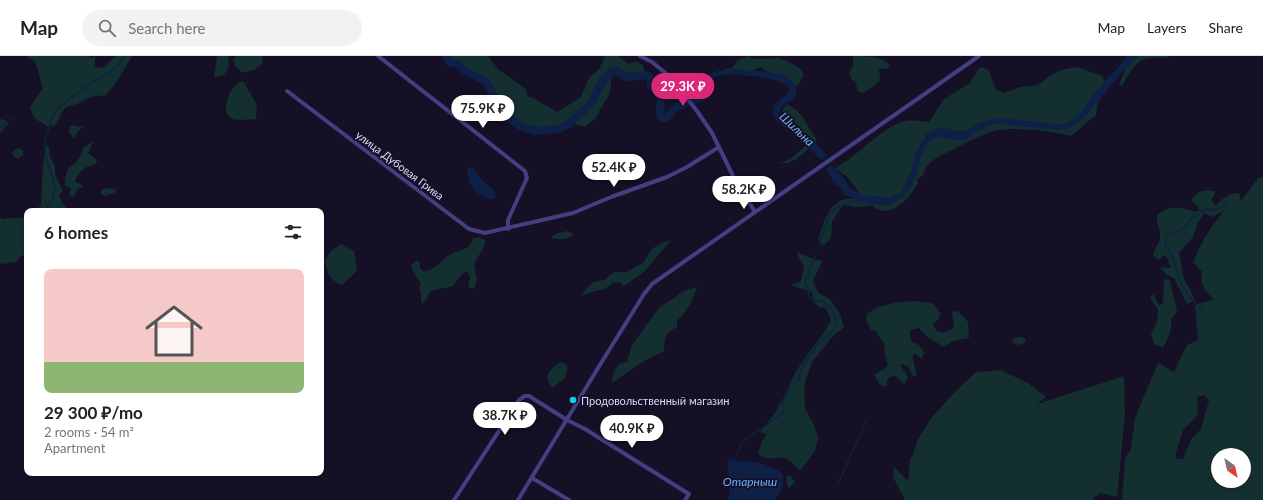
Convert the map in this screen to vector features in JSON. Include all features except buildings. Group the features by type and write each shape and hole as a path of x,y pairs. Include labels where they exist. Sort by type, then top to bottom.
{"street":[{"path":"378,56 525,172 527,178 508,220 508,229"},
{"path":"640,56 660,68 697,111 712,133 733,176 755,212"},
{"path":"518,500 598,368 644,294 652,284 979,56"},
{"name":"улица Дубовая Грива","path":"287,91 469,229 485,233 573,213 611,197 667,177 687,167 719,147"},
{"path":"454,500 522,397 529,396 689,494 685,500"},
{"path":"532,478 569,500"}],"green space":[{"path":"25,56 88,56 91,58 95,56 95,67 103,68 115,56 132,56 118,80 106,95 91,97 77,104 66,107 56,125 48,127 34,118 30,107 43,88 35,61"},
{"path":"217,56 228,56 229,66 224,75 214,77"},
{"path":"236,56 262,56 263,63 254,70 243,73 235,66 233,60"},
{"path":"447,56 488,56 498,69 526,89 527,96 557,112 580,98 589,78 600,68 605,56 618,56 629,64 636,61 643,65 646,75 628,77 624,76 618,71 612,71 610,93 595,119 585,127 569,124 559,129 535,131 520,126 505,115 497,104 487,82 465,71 458,64 451,63"},
{"path":"749,56 754,59 778,58 787,61 801,69 804,75 797,87 786,76 773,76 760,67 746,74 719,73 724,69 732,68 738,60"},
{"path":"853,56 878,58 890,65 887,69 879,69 880,80 863,93 857,90 856,82 851,79 849,72 853,67"},
{"path":"1126,56 1171,56 1148,58 1141,61 1132,70 1122,86 1119,84 1125,70 1121,70"},
{"path":"980,67 988,69 996,89 1004,93 1020,87 1038,85 1048,77 1061,70 1077,67 1102,76 1106,83 1097,106 1096,115 1071,136 1053,132 1012,129 994,131 978,137 943,154 927,166 923,175 917,179 918,183 907,199 897,207 885,211 879,210 870,205 861,207 842,206 832,222 831,238 823,246 818,240 826,217 833,206 842,200 864,199 847,177 835,168 852,157 877,136 895,125 911,120 929,122 944,99 970,83"},
{"path":"243,81 257,105 256,119 235,120 229,116 227,112 226,107 231,91 238,83"},
{"path":"786,104 796,110 817,139 816,142 795,160 780,163 790,158 806,145 795,133 780,124 785,122 782,117 782,113"},
{"path":"0,119 9,123 0,133"},
{"path":"75,125 79,127 84,126 78,131 74,139 69,132 70,126"},
{"path":"93,142 88,153 97,160 96,164 85,168 80,172 75,182 81,184 83,187 77,189 75,196 72,197 69,195 71,189 65,185 68,168 74,164 84,147"},
{"path":"46,145 49,147 50,157 55,165 55,175 63,191 59,194 66,208 38,208 41,204 43,165"},
{"path":"20,148 23,151 23,156 18,159 14,157 12,153 15,149"},
{"path":"1263,177 1263,500 1122,500 1125,459 1131,449 1135,418 1158,363 1174,372 1187,345 1198,340 1195,305 1214,299 1205,290 1202,284 1202,272 1193,262 1206,235 1224,211 1212,217 1204,213 1198,223 1193,237 1179,253 1184,278 1192,293 1194,301 1187,304 1174,278 1166,274 1160,267 1171,268 1166,256 1163,256 1158,260 1153,255 1160,237 1157,215 1171,208 1185,209 1196,212 1199,210 1197,205 1191,201 1198,193 1204,191 1215,191 1215,195 1211,200 1216,206 1223,199 1235,193 1239,193 1241,201 1258,178","holes":["1204,395 1209,400 1201,429 1191,439 1183,459 1176,459 1176,453 1183,430 1198,413 1197,397"]},
{"path":"107,188 116,189 115,193 105,196 101,194 101,190"},
{"path":"0,216 2,219 24,217 23,256 20,256 17,262 0,264"},
{"path":"567,231 572,233 573,236 562,239 551,237 558,233"},
{"path":"478,237 485,240 485,245 474,264 477,280 474,289 468,287 470,277 467,271 462,274 453,286 431,291 423,304 421,302 419,286 421,283 411,266 416,260 420,263 420,268 424,272 430,270 448,256 468,247 473,239"},
{"path":"671,240 645,271 624,286 619,282 612,283 606,288 580,296 593,282 604,280 614,272 627,272 644,262 650,251 659,244"},
{"path":"341,244 354,251 357,271 342,285 334,281 330,276 325,261 331,251"},
{"path":"796,252 817,260 823,260 813,281 818,292 829,299 834,305 840,314 844,327 832,337 812,362 806,379 804,389 805,408 814,425 818,437 815,451 800,471 785,458 766,458 758,454 762,441 767,434 760,432 775,413 796,371 831,320 826,308 819,307 813,301 812,292 791,285 801,281 804,267"},
{"path":"1164,279 1170,280 1177,312 1171,319 1171,330 1163,348 1154,344 1151,334 1157,322 1158,310 1150,298 1153,294 1159,305 1163,303"},
{"path":"697,287 689,306 677,321 677,327 667,334 664,351 644,361 612,383 615,369 620,364 627,362 632,345 659,308 684,291"},
{"path":"913,301 933,303 941,314 937,321 933,324 936,330 942,333 954,328 952,312 958,311 968,322 969,338 953,341 944,347 926,336 919,328 910,330 912,342 919,345 924,352 922,359 914,353 913,359 917,376 913,376 909,368 901,363 901,366 908,377 904,384 894,375 888,378 886,387 880,385 874,375 888,366 884,344 876,331 871,330 866,320 867,314 872,310 883,306"},
{"path":"1022,337 1026,340 1025,343 1018,345 1012,343 1014,338"},
{"path":"561,362 567,365 565,378 552,388 548,380 549,373"},
{"path":"1000,370 1028,383 1046,397 1037,404 1124,376 1125,415 1117,497 1101,493 1093,498 1094,500 905,500 893,477 894,467 908,481 910,459 913,455 918,439 932,417 976,372"},
{"path":"790,475 795,482 789,488 786,477"}],"water":[{"path":"1126,56 1138,56 1087,114 1072,127 1057,130 996,124 986,127 961,140 958,140 946,132 938,132 931,137 926,146 920,158 915,179 903,196 887,205 875,203 874,198 886,199 901,193 911,171 916,152 922,141 937,129 945,128 961,133 979,123 991,119 1004,118 1064,124 1076,118 1086,107 1092,95 1117,69"},
{"path":"736,69 770,72 787,77 793,81 797,90 796,96 783,105 779,115 799,128 810,138 827,155 825,159 820,159 790,127 777,122 773,114 774,106 790,89 783,83 748,75 737,74 720,76 714,78 710,82 707,98 703,102 696,104 692,100 698,97 702,83 709,74 722,70"},
{"path":"473,167 482,180 494,190 495,198 487,199 474,190 469,181 467,168"},
{"path":"836,171 842,175 847,191 837,186 832,181 831,174"},
{"name":"Отарныш","path":"729,459 762,464 783,474 783,485 776,500 728,500 730,485 727,461"}],"waterway":[{"path":"47,208 53,197 55,186 45,154 45,140 53,115 73,96 116,67 124,56"},
{"name":"Шильна","path":"447,56 451,63 458,64 465,71 487,82 497,104 505,115 520,126 535,131 559,129 569,124 591,103 604,79 612,71 618,71 624,76 628,77 646,75 650,77 651,86 661,98 661,117 665,118 669,116 675,108 693,100 701,94"},
{"path":"0,128 11,118"},
{"name":"Шильна","path":"929,137 939,133 953,136 962,135"},
{"name":"Шильна","path":"831,170 847,191 862,199 884,201"},
{"path":"818,246 830,214 840,205 862,199"},
{"path":"1202,311 1189,296 1180,281 1172,255 1166,246 1165,236 1184,228 1190,220 1205,209 1217,209 1228,202"},
{"path":"735,460 742,442 783,413 783,402 789,389 798,380 803,365 819,341 829,336 835,328 836,320 832,309 823,302 810,298 805,280 816,255"},
{"path":"838,484 867,419"}],"place":[{"name":"Продовольственный магазин","path":"573,400"}]}
